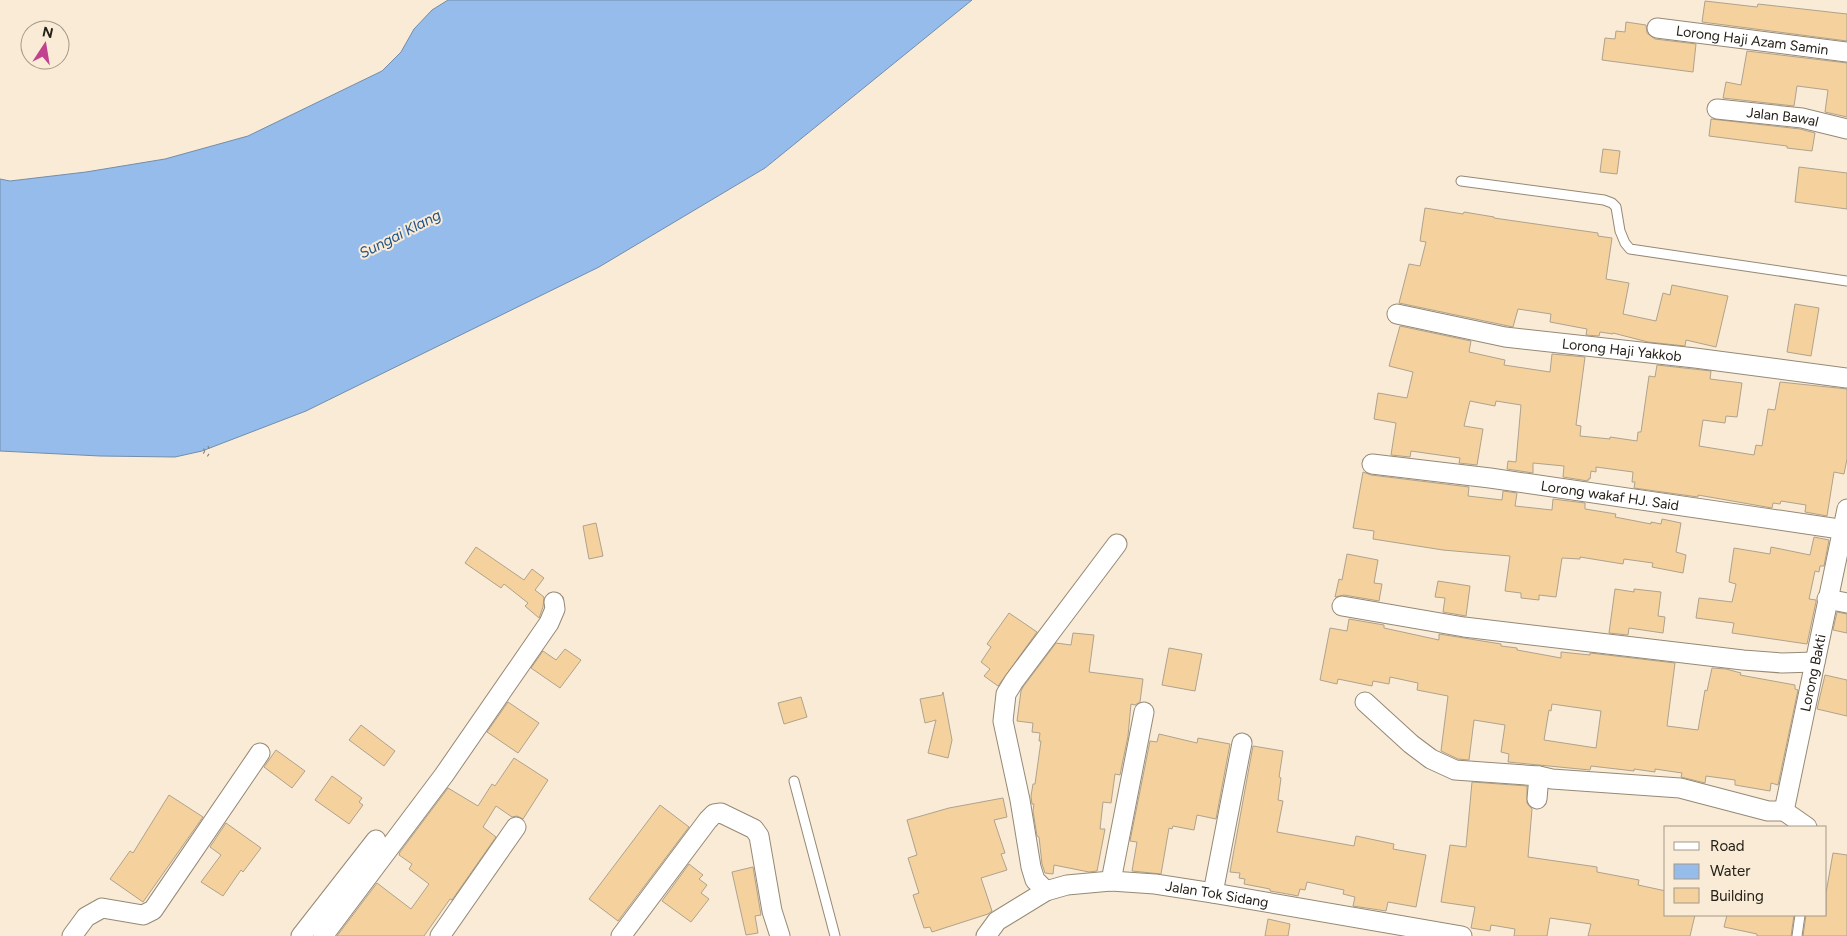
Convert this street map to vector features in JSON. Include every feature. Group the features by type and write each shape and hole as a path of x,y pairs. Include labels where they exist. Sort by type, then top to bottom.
{"street":[{"name":"Lorong Haji Azam Samin","path":"1657,28 1847,52"},
{"name":"Jalan Bawal","path":"1717,109 1802,118 1847,129"},
{"name":"Lorong Haji Yakkob","path":"1397,314 1505,336 1847,378"},
{"name":"Lorong wakaf HJ. Said","path":"1372,464 1490,478 1845,530"},
{"name":"Lorong Bakti","path":"1784,811 1827,599 1845,530 1847,509"},
{"path":"1046,891 1035,880 1031,868 1020,800 1003,721 1006,694 1117,544"},
{"path":"1827,599 1847,603"},
{"path":"323,936 444,775 549,623 555,609 554,602"},
{"path":"1342,606 1464,627 1686,654 1782,663 1815,662"},
{"path":"1365,702 1412,744 1431,758 1455,770 1539,776 1552,780 1680,788 1768,811 1784,811 1806,826"},
{"path":"1111,881 1144,712"},
{"path":"1213,893 1242,743"},
{"path":"72,936 86,916 102,908 143,915 153,910 260,753"},
{"path":"1537,799 1539,776"},
{"path":"622,936 708,820 714,814 721,813 754,829 759,836 772,911 780,936"},
{"path":"440,936 516,828"},
{"path":"301,936 376,840"},
{"name":"Jalan Tok Sidang","path":"986,936 997,921 1046,891 1067,884 1111,881 1155,884 1213,893 1450,935"}],"lane":[{"path":"1461,182 1604,200 1612,203 1616,207 1620,231 1630,249 1847,281"},
{"path":"794,781 835,936"},
{"path":"1797,936 1800,916"}],"path":[{"path":"209,446 202,451 211,457"}],"water":[{"name":"Sungai Klang","path":"448,0 972,0 765,168 599,267 306,411 202,451 175,457 100,456 0,451 0,179 10,181 86,172 165,159 248,136 382,71 401,52 414,29 432,10"}],"building":[{"path":"1705,1 1757,7 1758,4 1847,14 1847,41 1702,22"},
{"path":"1626,22 1646,25 1647,33 1655,39 1696,44 1693,72 1602,60 1605,38 1615,39 1616,31 1625,32"},
{"path":"1747,51 1847,63 1847,117 1825,112 1828,90 1797,86 1794,106 1723,98 1726,82 1741,85"},
{"path":"1711,119 1800,129 1815,133 1812,151 1709,136"},
{"path":"1603,149 1620,151 1617,174 1600,172"},
{"path":"1799,167 1847,173 1847,209 1795,202"},
{"path":"1425,208 1463,214 1464,212 1598,233 1598,236 1612,238 1606,279 1629,283 1623,314 1656,321 1663,293 1670,295 1672,285 1728,296 1716,347 1686,340 1685,346 1648,342 1613,333 1600,332 1599,336 1586,335 1587,329 1550,322 1551,314 1518,309 1513,327 1399,303 1409,264 1420,266 1426,242 1420,241"},
{"path":"1795,304 1819,308 1811,356 1787,352"},
{"path":"1400,326 1471,341 1469,352 1505,360 1504,365 1550,372 1552,354 1585,357 1576,425 1581,426 1580,436 1610,439 1610,437 1637,441 1638,432 1641,432 1649,376 1655,377 1657,365 1711,371 1710,379 1742,383 1737,417 1726,416 1725,423 1703,420 1699,446 1754,455 1756,445 1762,446 1768,409 1775,410 1780,382 1847,389 1847,459 1844,474 1834,472 1827,516 1805,512 1806,505 1781,501 1780,504 1773,503 1772,508 1698,495 1698,497 1634,488 1635,482 1632,482 1633,472 1596,467 1596,472 1591,471 1588,481 1563,477 1564,466 1533,463 1533,473 1507,469 1508,461 1516,462 1521,405 1496,401 1495,406 1470,401 1464,426 1483,429 1477,465 1459,463 1460,458 1411,451 1410,457 1391,455 1396,423 1374,419 1378,393 1407,398 1413,372 1389,366"},
{"path":"1363,472 1371,475 1469,487 1468,496 1502,500 1503,491 1517,493 1515,506 1552,510 1553,499 1585,503 1585,509 1616,514 1615,517 1651,524 1651,522 1661,524 1662,519 1681,523 1676,552 1686,555 1683,573 1652,567 1653,563 1624,559 1623,564 1580,557 1580,559 1562,558 1556,597 1539,595 1539,600 1521,598 1521,593 1505,591 1510,556 1443,550 1373,539 1374,531 1353,528"},
{"path":"596,523 603,556 589,559 583,526"},
{"path":"1814,537 1829,540 1824,566 1820,566 1819,572 1815,571 1809,599 1816,600 1816,602 1807,644 1732,633 1734,623 1696,618 1699,598 1732,602 1736,584 1729,582 1734,548 1770,554 1771,547 1810,555"},
{"path":"476,547 524,580 532,569 544,578 535,590 544,597 539,618 525,606 528,603 504,584 501,588 465,563"},
{"path":"1347,554 1378,560 1374,583 1382,584 1379,601 1344,595 1335,597 1339,579 1342,580"},
{"path":"1438,581 1470,586 1466,616 1443,612 1445,598 1435,597"},
{"path":"1615,589 1634,592 1634,589 1661,592 1658,616 1665,617 1663,633 1629,628 1628,635 1609,633"},
{"path":"1837,612 1847,614 1847,633 1833,630"},
{"path":"1009,613 1037,632 998,686 984,676 990,669 981,662 991,647 987,644"},
{"path":"1349,619 1384,625 1384,628 1439,640 1439,634 1501,644 1501,646 1517,648 1517,650 1561,658 1561,652 1590,655 1590,653 1675,663 1667,726 1698,730 1705,690 1707,691 1712,668 1726,669 1741,673 1740,675 1795,685 1795,689 1798,690 1778,785 1771,783 1770,791 1735,785 1735,780 1706,776 1705,783 1681,777 1682,773 1655,769 1655,772 1591,766 1590,770 1508,762 1509,754 1501,752 1505,725 1474,720 1469,760 1458,759 1441,751 1448,696 1417,690 1418,683 1390,677 1389,684 1373,681 1372,686 1338,679 1337,684 1320,680 1330,628 1347,631","holes":["1552,704 1601,711 1596,748 1544,740 1549,710 1551,711"]},
{"path":"1073,633 1094,635 1089,672 1143,679 1140,702 1135,705 1131,704 1128,736 1120,775 1115,774 1111,803 1103,802 1100,829 1105,829 1097,871 1089,872 1054,865 1053,874 1045,873 1042,864 1039,837 1037,836 1033,811 1034,804 1032,804 1031,796 1033,784 1035,784 1041,741 1039,741 1040,733 1032,732 1033,723 1017,721 1023,687 1056,643 1071,645"},
{"path":"1169,648 1202,654 1195,691 1162,685"},
{"path":"565,649 581,660 560,688 531,668 543,651 556,660"},
{"path":"1825,675 1847,680 1847,716 1817,709"},
{"path":"943,692 952,740 948,758 928,753 936,720 925,723 920,699 942,695"},
{"path":"801,697 807,717 784,724 778,703"},
{"path":"508,702 539,723 518,753 487,732"},
{"path":"361,725 395,751 384,766 349,740"},
{"path":"1159,734 1197,743 1198,738 1230,744 1216,819 1197,815 1194,830 1173,826 1172,829 1169,828 1161,874 1132,871 1137,842 1130,841 1150,741 1157,742"},
{"path":"1253,746 1283,751 1278,800 1283,801 1277,832 1354,846 1356,836 1394,844 1393,849 1426,855 1416,907 1388,902 1386,911 1353,906 1355,897 1343,894 1344,890 1307,882 1305,890 1300,889 1298,896 1270,891 1270,889 1244,884 1245,879 1239,878 1240,873 1230,872"},
{"path":"276,750 305,771 292,788 264,767"},
{"path":"514,758 548,780 523,819 517,816 512,817 496,806 483,827 496,837 424,936 337,936 377,883 411,909 429,884 409,869 412,864 399,855 400,852 448,788 478,806 492,784 495,786"},
{"path":"332,776 362,798 359,802 363,805 349,824 315,800"},
{"path":"1472,782 1527,786 1527,803 1532,809 1528,857 1597,867 1597,872 1639,880 1638,885 1664,891 1664,916 1695,916 1690,936 1588,936 1591,924 1550,918 1547,936 1514,936 1515,929 1491,925 1490,931 1471,928 1475,907 1441,902 1450,845 1466,847"},
{"path":"169,795 203,817 143,902 110,879 130,851 133,853"},
{"path":"1003,798 1007,817 994,820 1005,853 1001,854 1007,870 981,878 992,911 988,914 932,932 930,927 924,928 913,895 919,893 908,858 917,855 907,820 949,808"},
{"path":"660,805 689,827 618,921 589,899"},
{"path":"226,823 261,848 243,872 241,870 223,896 201,882 221,855 210,847"},
{"path":"1833,853 1847,855 1847,936 1803,936 1806,916 1827,916 1827,887"},
{"path":"689,864 703,875 699,879 707,885 701,893 709,899 691,922 662,901"},
{"path":"753,867 761,915 755,916 758,933 746,935 732,872"},
{"path":"1727,916 1794,916 1791,936 1757,936 1757,934 1724,927"},
{"path":"1268,919 1290,924 1288,936 1265,936"}]}
